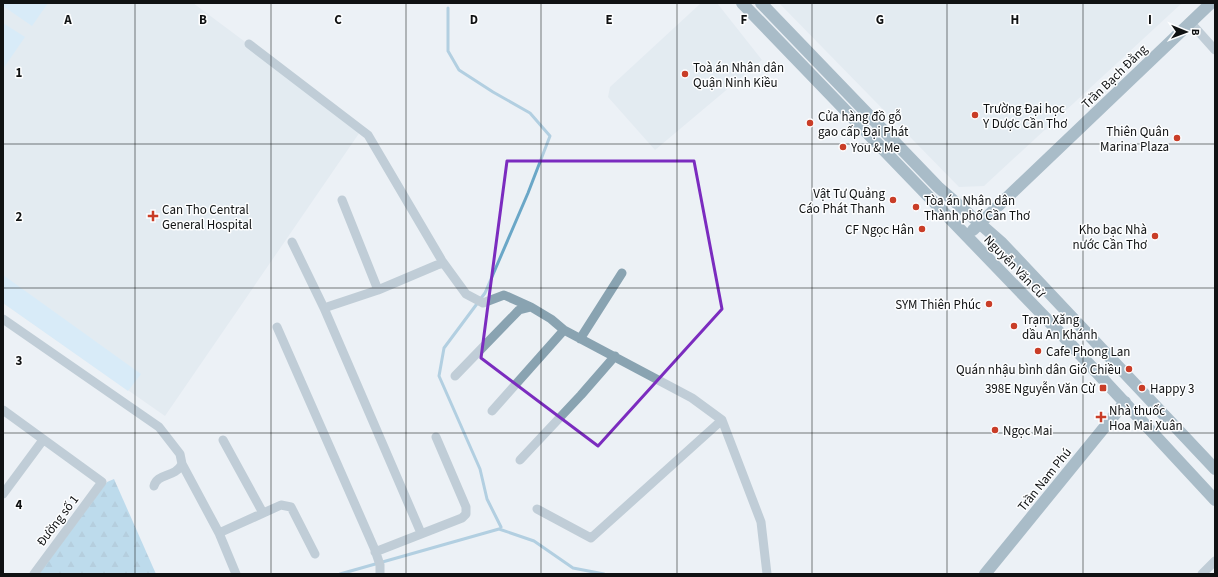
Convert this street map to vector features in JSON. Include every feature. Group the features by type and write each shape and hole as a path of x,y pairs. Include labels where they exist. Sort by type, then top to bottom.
{"main road":[{"name":"Nguyễn Văn Cừ","path":"742,3 1125,402 1215,500"},
{"name":"Nguyễn Văn Cừ","path":"761,3 938,187 978,224 1002,243 1215,469"},
{"name":"Trần Bạch Đằng","path":"967,236 1211,3"},
{"name":"Trần Nam Phú","path":"985,574 1125,402"}],"street":[{"path":"1190,22 1215,50"},
{"path":"249,44 368,135 442,261 463,290 470,297 483,303 504,294 531,307 564,330 692,398 722,420 762,522 768,574"},
{"path":"342,200 378,290"},
{"path":"292,242 324,308 421,533"},
{"path":"324,308 378,290 437,265 442,261"},
{"path":"580,339 622,273"},
{"path":"455,376 519,310 531,307"},
{"path":"3,319 159,427 180,454 182,464 219,533 236,574"},
{"path":"277,327 376,553 380,569"},
{"path":"492,411 564,330"},
{"path":"520,460 615,356"},
{"path":"3,410 43,440 3,494"},
{"path":"537,509 591,538 722,420"},
{"path":"376,553 421,533 462,518 466,514 466,507 436,437"},
{"name":"Đường số 1","path":"34,574 102,482 43,440"},
{"path":"223,440 263,513"},
{"path":"154,486 155,481 158,478 179,471 182,464"},
{"path":"219,533 281,505 291,507 315,554"},
{"path":"1202,574 1215,561"}],"highlighted area":[{"path":"507,161 694,161 722,309 598,446 481,358"}],"shaded area":[{"name":"Can Tho Central General Hospital","path":"3,3 193,3 362,129 165,416 3,303"},
{"path":"4,3 48,3 32,26 3,6"},
{"name":"Toà án Nhân dân Quận Ninh Kiều","path":"701,3 717,3 762,60 655,150 608,97 610,87"},
{"name":"Trường Đại học Y Dược Cần Thơ","path":"779,3 1182,3 984,186 959,187"},
{"path":"3,23 25,37 3,69"},
{"path":"3,275 141,374 128,391 3,303"}],"green space":[{"path":"114,479 156,574 39,574 107,482"}],"waterway":[{"path":"448,8 448,51 459,70 493,92 530,113 550,136 528,193 485,293 444,348 439,376 480,469 487,499 501,527"},
{"path":"340,574 499,529 534,541 573,568 604,574"}],"place":[{"name":"Toà án Nhân dân Quận Ninh Kiều","path":"685,74"},
{"name":"Trường Đại học Y Dược Cần Thơ","path":"975,115"},
{"name":"Cửa hàng đồ gỗ gao cấp Đại Phát","path":"810,123"},
{"name":"Thiên Quân Marina Plaza","path":"1177,138"},
{"name":"You & Me","path":"843,147"},
{"name":"Vật Tư Quảng Cáo Phát Thanh","path":"893,200"},
{"name":"Tòa án Nhân dân Thành phố Cần Thơ","path":"916,207"},
{"name":"Can Tho Central General Hospital","path":"153,216"},
{"name":"CF Ngọc Hân","path":"922,229"},
{"name":"Kho bạc Nhà nước Cần Thơ","path":"1155,236"},
{"name":"SYM Thiên Phúc","path":"989,304"},
{"name":"Trạm Xăng dầu An Khánh","path":"1014,326"},
{"name":"Cafe Phong Lan","path":"1038,351"},
{"name":"Quán nhậu bình dân Gió Chiều","path":"1129,369"},
{"name":"398E Nguyễn Văn Cừ","path":"1103,388"},
{"name":"Happy 3","path":"1142,388"},
{"name":"Nhà thuốc Hoa Mai Xuân","path":"1101,417"},
{"name":"Ngọc Mai","path":"995,430"}]}
